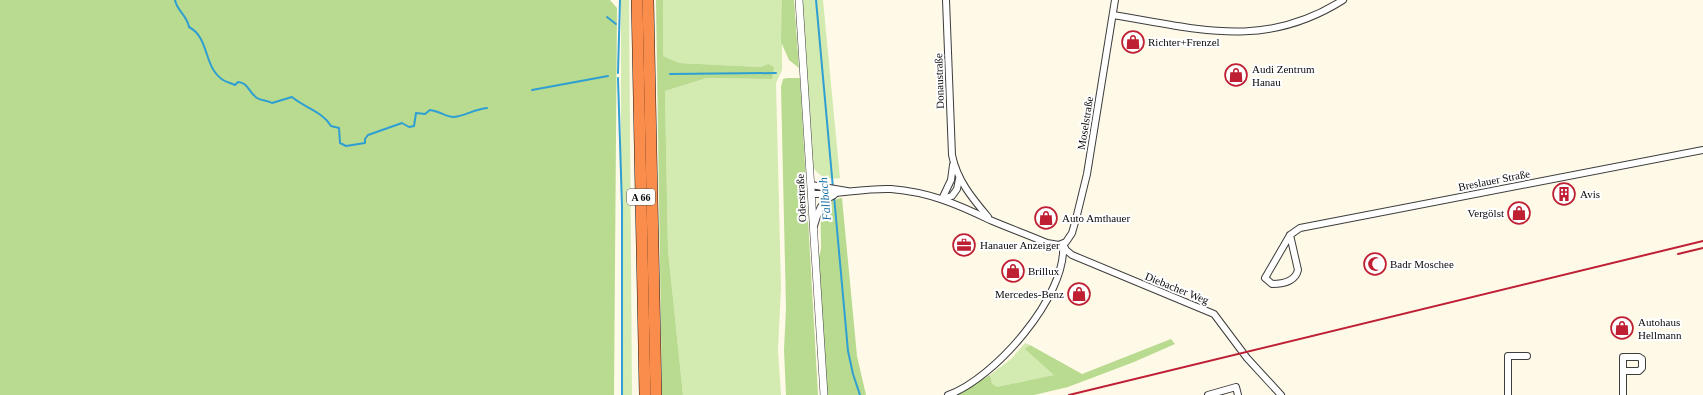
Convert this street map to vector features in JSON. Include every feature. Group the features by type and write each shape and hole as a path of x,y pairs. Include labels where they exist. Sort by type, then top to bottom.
{"highway":[{"name":"A 66","path":"637,0 645,395"},
{"name":"A 66","path":"648,0 656,395"}],"street":[{"name":"Oderstraße","path":"799,0 824,395"},
{"name":"Donaustraße","path":"942,199 951,180 953,162 946,0"},
{"name":"Moselstraße","path":"948,395 972,383 988,372 1016,344 1034,321 1058,275 1062,263 1063,244 1070,238 1072,233 1083,194 1115,0"},
{"path":"1113,15 1214,31 1249,32 1269,30 1297,23 1318,14 1343,0"},
{"name":"Breslauer Straße","path":"1290,235 1297,229 1304,227 1703,150"},
{"name":"Donaustraße","path":"953,162 959,179 969,195 991,220"},
{"path":"942,199 952,196 957,189 959,179"},
{"path":"811,185 827,186 836,190 848,191 893,189 924,194 962,206 991,220 1047,243 1057,245 1063,244"},
{"path":"814,227 820,207 828,196 836,190"},
{"path":"812,194 828,196"},
{"path":"1290,235 1298,270 1297,275 1290,282 1272,284 1265,278 1290,235"},
{"name":"Diebacher Weg","path":"1063,244 1066,250 1072,255 1214,314 1247,358 1280,395"},
{"path":"1508,395 1508,356 1527,356"},
{"path":"1623,371 1623,395"},
{"path":"1208,395 1236,387 1238,395"}],"green space":[{"path":"0,0 610,0 617,8 614,395 0,395"},
{"path":"621,0 629,0 632,395 621,395"},
{"path":"656,0 663,0 663,56 679,63 761,67 768,64 774,67 772,79 707,78 665,91 668,250 683,395 662,395"},
{"path":"663,0 782,0 782,70 776,83 781,288 778,350 781,395 683,395 668,250 665,91 707,78 772,79 768,64 761,67 679,63 663,56"},
{"path":"782,0 794,0 799,68 789,60 781,42"},
{"path":"802,0 823,0 840,178 823,177 817,172 812,164"},
{"path":"800,78 818,395 786,395 784,350 786,308 781,87 783,79"},
{"path":"842,198 857,356 866,395 827,395 818,261 821,249 821,218 827,205"},
{"path":"1171,339 1175,344 1134,362 1068,387 1034,395 955,395 990,375 992,384 997,387 1054,375 1025,349 1030,345 1082,374"},
{"path":"1025,343 1030,345 1026,349 1055,375 997,387 992,385 990,375 1011,359"}],"waterway":[{"path":"175,0 189,27 196,32 204,45 212,68 223,80 235,85 238,82 242,83 257,98 272,103 292,97 318,113 331,126 339,128 340,143 346,146 365,143 365,139 368,135 402,123 409,127 414,126 416,113 425,114 430,110 454,117 487,108"},
{"path":"618,73 620,0"},
{"name":"Fallbach","path":"816,0 833,188"},
{"path":"607,17 616,24"},
{"path":"670,74 776,73"},
{"path":"532,90 608,76"},
{"path":"618,78 622,207 622,395"},
{"name":"Fallbach","path":"834,196 848,351 853,374 860,395"}],"railway":[{"path":"1069,395 1703,241"},
{"path":"1678,254 1703,248"}],"place":[{"name":"Richter+Frenzel","path":"1133,42"},
{"name":"Audi Zentrum Hanau","path":"1236,75"},
{"name":"Avis","path":"1564,194"},
{"name":"Vergölst","path":"1519,213"},
{"name":"Auto Amthauer","path":"1046,218"},
{"name":"Hanauer Anzeiger","path":"964,245"},
{"name":"Badr Moschee","path":"1375,264"},
{"name":"Brillux","path":"1013,271"},
{"name":"Mercedes-Benz","path":"1079,294"},
{"name":"Autohaus Hellmann","path":"1622,328"}]}
